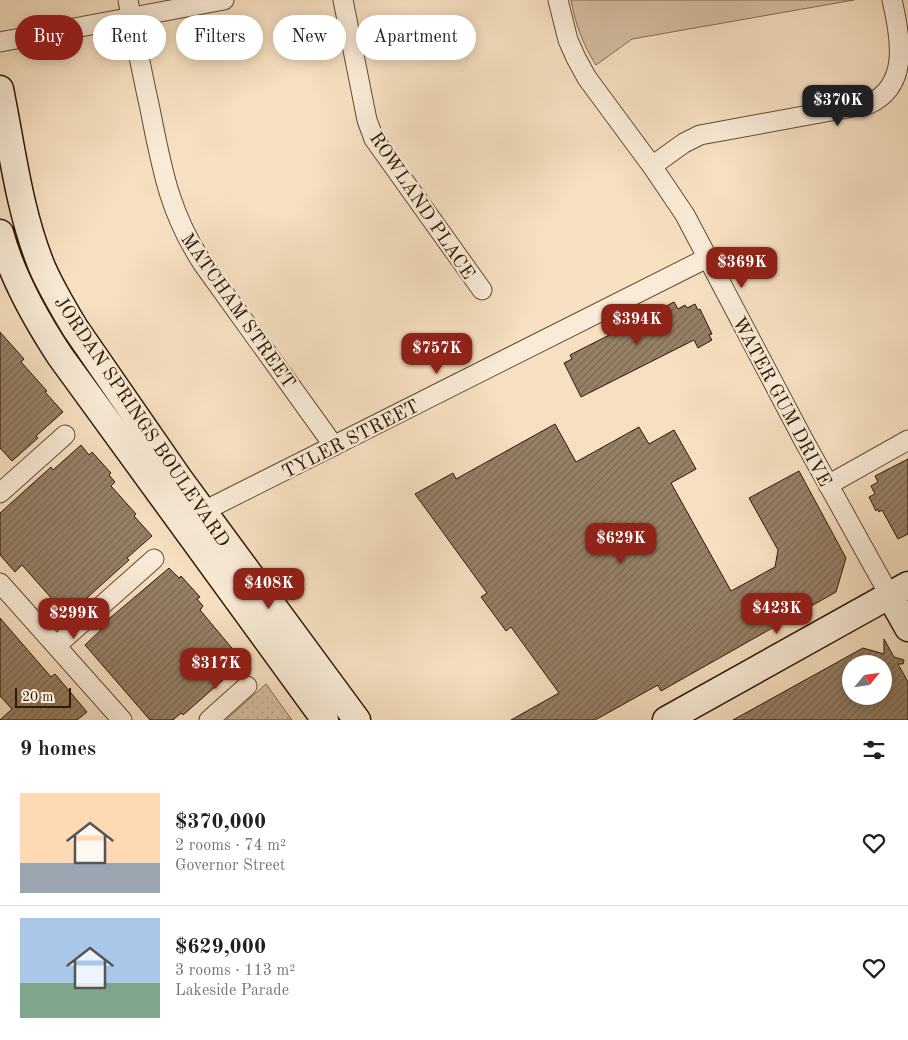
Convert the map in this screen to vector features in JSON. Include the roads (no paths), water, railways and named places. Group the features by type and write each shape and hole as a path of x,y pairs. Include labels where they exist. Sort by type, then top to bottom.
{"street":[{"path":"0,42 130,9 224,0"},
{"name":"ROWLAND PLACE","path":"344,0 367,120 374,139 482,290"},
{"name":"WATER GUM DRIVE","path":"558,0 568,40 587,78 652,166 685,215 828,485 899,590"},
{"path":"652,166 684,143 700,135 869,104 900,91 906,55 892,0"},
{"name":"MATCHAM STREET","path":"130,9 162,170 180,223 203,264 334,446"},
{"name":"JORDAN SPRINGS BOULEVARD","path":"0,88 24,210 42,266 51,285 75,328 178,477 192,517 325,720"},
{"path":"0,236 29,228"},
{"name":"JORDAN SPRINGS BOULEVARD","path":"0,236 20,286 44,332 66,364 356,720"},
{"name":"TYLER STREET","path":"192,517 707,258"},
{"path":"0,493 65,435"},
{"path":"828,485 908,440"},
{"path":"56,646 154,559"},
{"path":"0,583 122,720"},
{"path":"666,720 899,590 908,628"},
{"path":"208,720 247,686"}]}
